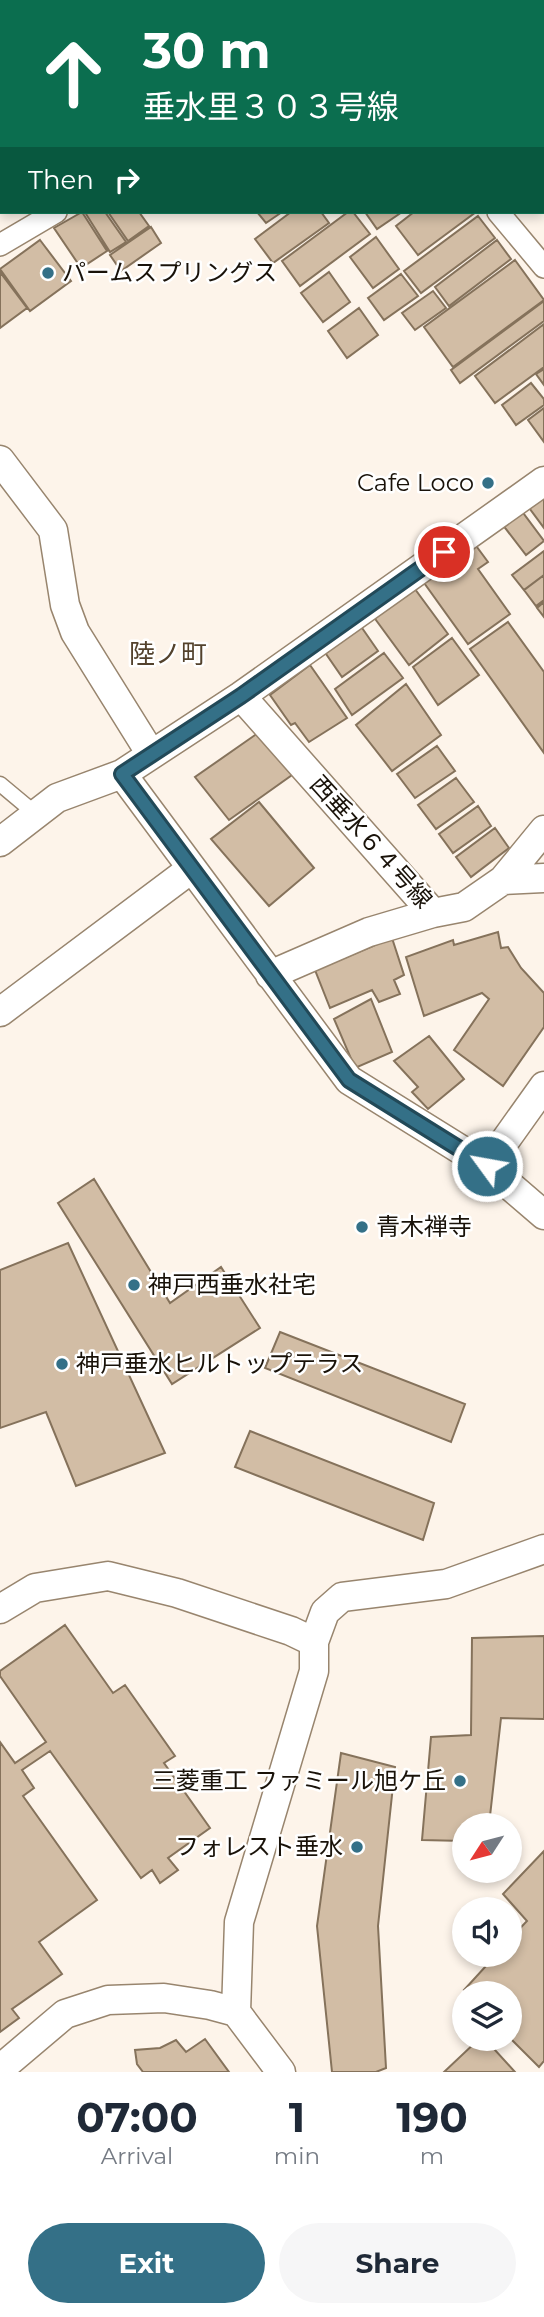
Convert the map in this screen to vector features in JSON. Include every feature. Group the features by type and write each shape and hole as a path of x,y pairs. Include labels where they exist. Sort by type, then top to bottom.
{"street":[{"path":"0,246 53,214"},
{"path":"500,214 544,267"},
{"path":"0,460 53,530 65,605 75,632 151,754"},
{"path":"0,842 57,798 122,774 241,696 544,481"},
{"name":"西垂水６４号線","path":"241,696 433,913 464,907 503,880 544,830"},
{"path":"122,774 349,1080 487,1166 544,1215"},
{"path":"0,1012 191,869"},
{"path":"503,880 544,878"},
{"path":"270,975 369,932 433,913"},
{"path":"487,1166 544,1086"},
{"path":"236,2012 239,1922 314,1671 314,1642 326,1612 342,1597 446,1584 544,1549"},
{"path":"0,1609 35,1588 108,1576 177,1593 291,1631 314,1642"},
{"path":"0,2069 65,2014 108,2000 164,1998 236,2012 281,2072"}],"lane":[{"path":"0,784 36,814"}],"building":[{"path":"83,214 107,251 81,268 54,228"},
{"path":"86,214 106,214 126,242 110,252"},
{"path":"109,214 140,214 149,226 128,241"},
{"path":"259,214 279,214 266,223"},
{"path":"288,214 322,214 329,223 273,263 255,239"},
{"path":"345,214 355,214 370,234 300,286 282,261"},
{"path":"366,214 399,214 377,229"},
{"path":"411,214 473,214 418,255 396,226"},
{"path":"478,216 495,238 421,293 404,271"},
{"path":"151,227 161,243 121,271 110,255"},
{"path":"376,237 399,269 373,288 350,257"},
{"path":"40,240 71,281 30,311 0,269"},
{"path":"497,240 511,259 449,306 435,287"},
{"path":"515,260 544,300 453,367 424,327"},
{"path":"0,272 27,308 0,328"},
{"path":"329,272 350,302 323,322 301,293"},
{"path":"401,274 418,296 384,320 368,298"},
{"path":"433,291 446,308 415,330 402,313"},
{"path":"544,301 544,321 460,383 451,370"},
{"path":"359,308 378,335 347,358 328,331"},
{"path":"544,324 544,367 495,403 475,376"},
{"path":"544,369 544,385 536,374"},
{"path":"531,383 544,399 544,405 516,425 502,405"},
{"path":"544,408 544,442 528,420"},
{"path":"544,486 544,528 524,501"},
{"path":"518,506 544,541 526,555 499,520"},
{"path":"474,543 488,562 478,569 510,614 468,644 422,580"},
{"path":"544,551 544,575 524,590 512,575"},
{"path":"544,575 544,600 536,606 524,590"},
{"path":"412,585 448,634 409,665 373,616"},
{"path":"544,602 544,617 537,608"},
{"path":"508,622 544,672 544,753 470,649"},
{"path":"360,625 378,651 342,677 324,651"},
{"path":"452,638 479,675 438,705 413,667"},
{"path":"384,653 403,678 352,715 335,689"},
{"path":"310,665 347,718 309,742 295,723 291,725 270,695"},
{"path":"406,684 441,735 392,771 356,725"},
{"path":"258,733 292,775 229,820 195,777"},
{"path":"437,746 455,771 415,798 397,774"},
{"path":"456,778 474,802 436,829 418,805"},
{"path":"259,802 314,868 269,906 211,839"},
{"path":"478,806 491,826 453,853 439,834"},
{"path":"495,828 509,848 471,877 456,857"},
{"path":"498,932 501,948 508,947 521,968 544,993 544,1027 503,1086 454,1050 489,999 482,993 424,1016 406,957 453,940 454,945"},
{"path":"392,938 404,975 394,980 400,994 379,1002 372,990 330,1008 315,970"},
{"path":"371,999 392,1052 355,1068 334,1019"},
{"path":"429,1036 464,1079 428,1109 412,1092 418,1087 394,1061"},
{"name":"神戸西垂水社宅","path":"94,1179 170,1303 221,1267 260,1328 172,1384 58,1203"},
{"name":"神戸垂水ヒルトップテラス","path":"68,1243 165,1453 76,1486 46,1412 0,1428 0,1270"},
{"name":"神戸西垂水社宅","path":"280,1332 465,1404 451,1442 265,1368"},
{"path":"250,1431 434,1503 423,1540 235,1467"},
{"path":"65,1625 113,1693 125,1685 175,1756 164,1763 210,1828 168,1858 178,1870 160,1883 152,1870 141,1878 50,1751 22,1770 34,1788 23,1796 97,1900 39,1942 62,1974 12,2009 19,2018 0,2032 0,1742 15,1763 46,1742 0,1676 0,1671"},
{"name":"三菱重工 ファミール旭ケ丘","path":"544,1636 544,1719 501,1718 490,1813 452,1813 452,1841 422,1840 431,1737 471,1735 472,1638"},
{"name":"フォレスト垂水","path":"341,1753 395,1767 378,1926 386,2068 376,2072 332,2072 317,1926"},
{"path":"544,1851 544,2061 539,2067 522,2050 522,1981 472,1981 485,1967 522,1967 522,1926 527,1921 522,1915 522,1897 506,1897 503,1894 513,1883 522,1883 522,1874"},
{"path":"205,2039 229,2072 143,2072 137,2064 135,2050 160,2048 176,2040 186,2052"},
{"path":"466,2051 496,2051 515,2072 444,2072"}],"place":[{"name":"パームスプリングス","path":"48,273"},
{"name":"Cafe Loco","path":"488,483"},
{"name":"青木禅寺","path":"362,1227"},
{"name":"神戸西垂水社宅","path":"134,1285"},
{"name":"神戸垂水ヒルトップテラス","path":"62,1364"},
{"name":"三菱重工 ファミール旭ケ丘","path":"460,1781"},
{"name":"フォレスト垂水","path":"357,1847"}],"district":[{"name":"陸ノ町","path":"168,654"}],"route":[{"path":"444,552 241,696 122,774 349,1080 487,1166"}]}
